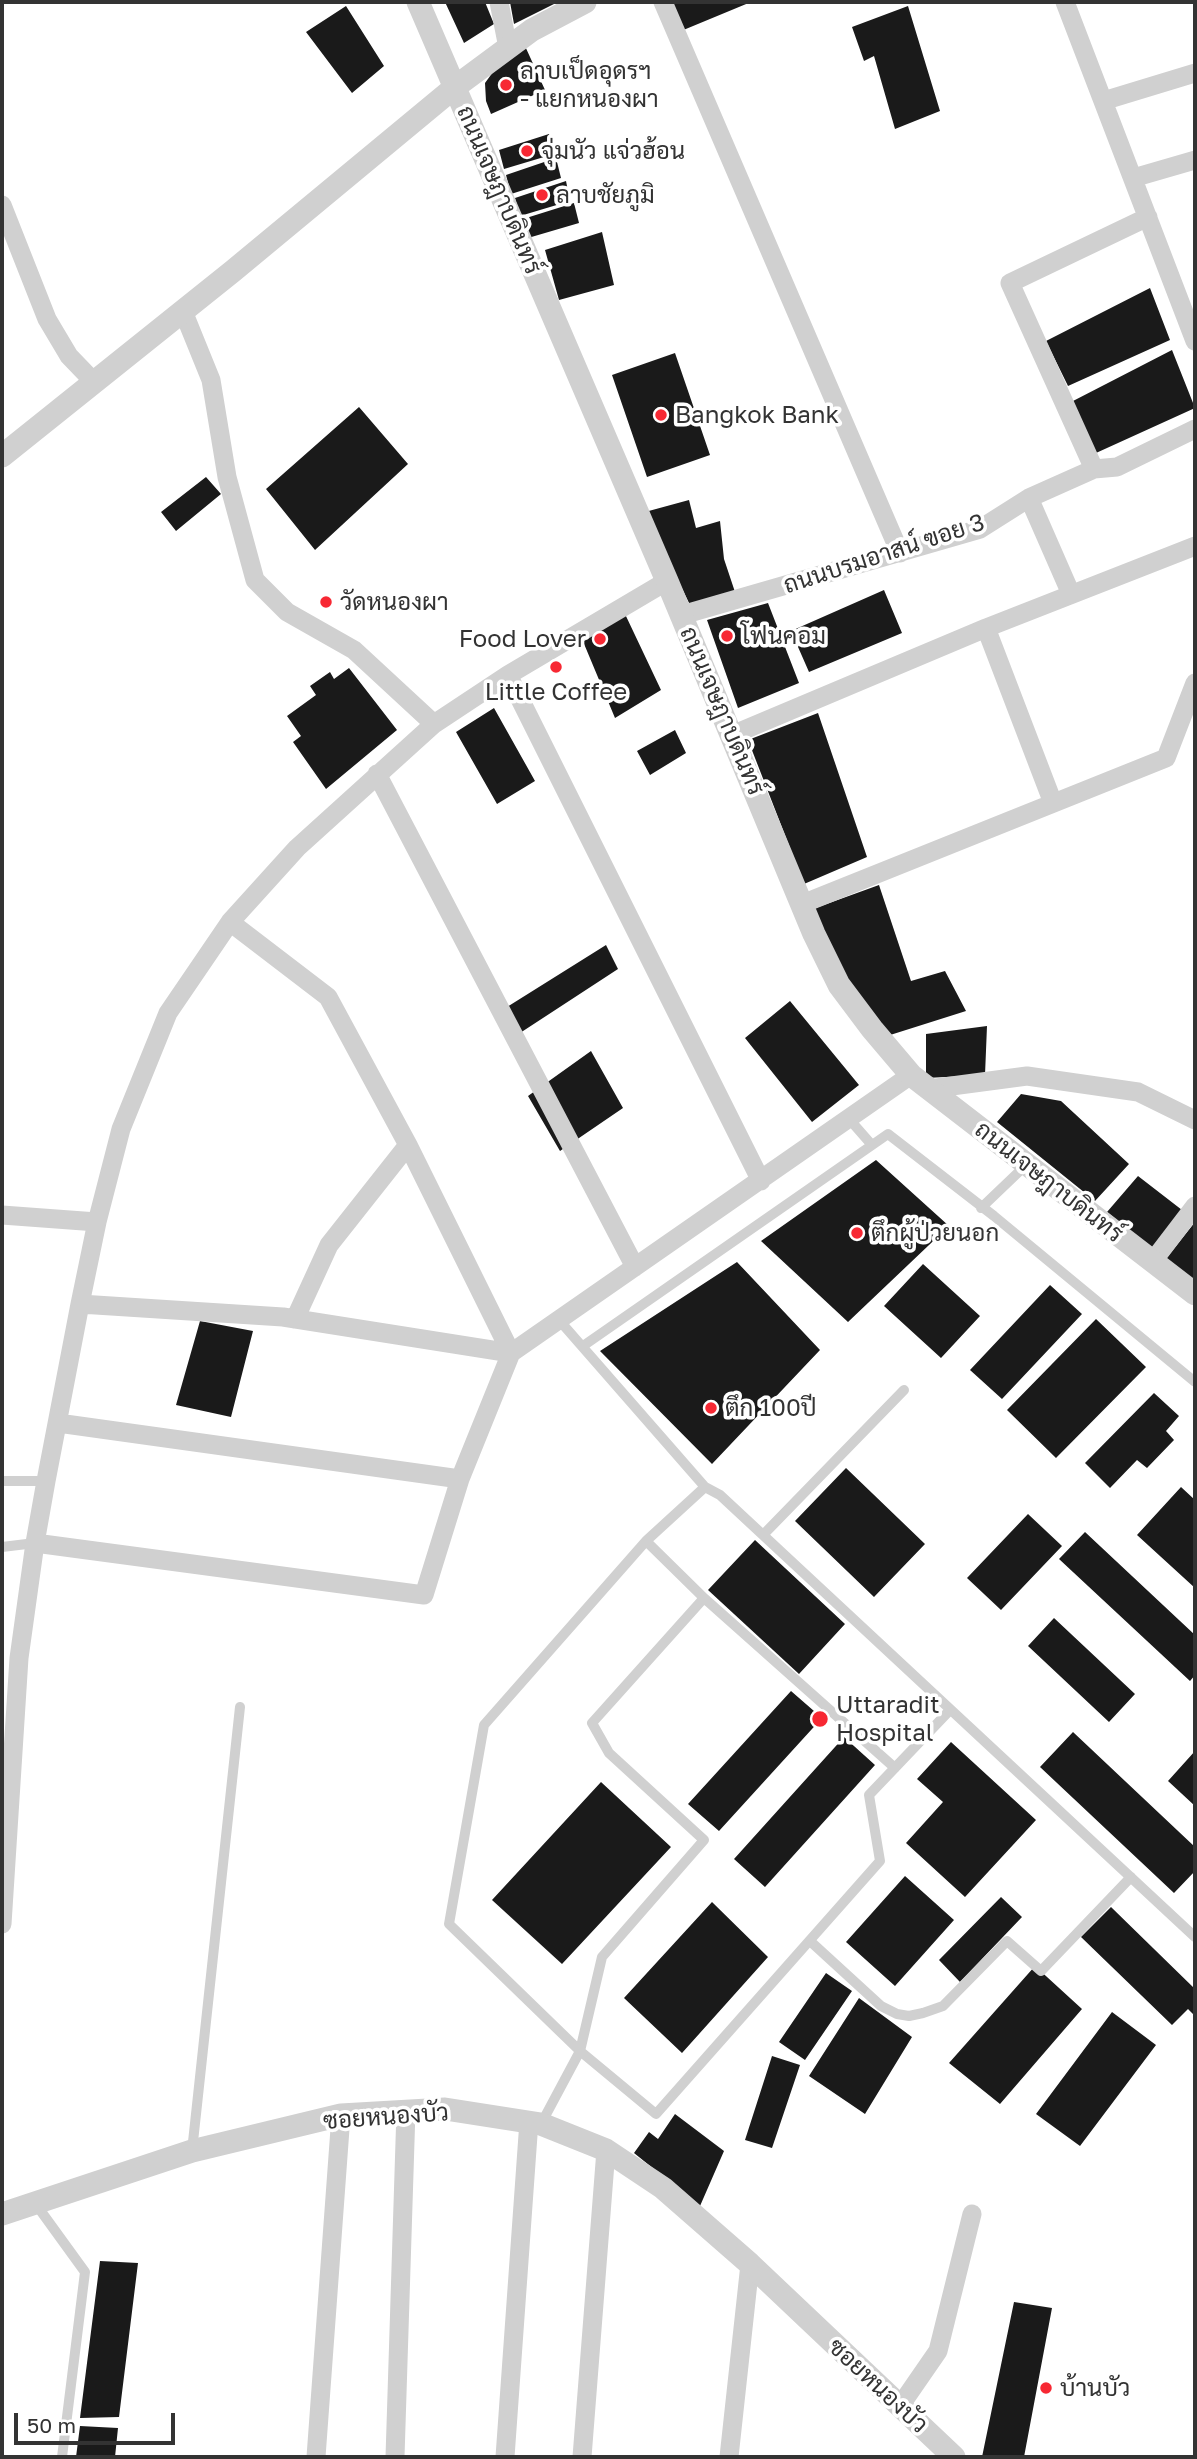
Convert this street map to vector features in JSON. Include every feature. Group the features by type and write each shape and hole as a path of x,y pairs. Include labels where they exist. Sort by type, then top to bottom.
{"street":[{"name":"ถนนเจษฎาบดินทร์","path":"418,2 682,615 802,904 839,985 920,1082 1195,1294"},
{"path":"499,2 509,48"},
{"path":"2,456 455,87 532,30 585,2"},
{"path":"663,2 900,553"},
{"path":"1065,2 1148,218 1190,314 1195,341"},
{"path":"1103,101 1195,74"},
{"path":"1133,178 1195,160"},
{"path":"2,205 47,319 69,356 94,382"},
{"path":"1094,469 1010,283 1148,218"},
{"path":"183,311 211,380 227,477 254,580 286,612 354,650 434,724"},
{"name":"ถนนบรมอาสน์ ฃอย 3","path":"682,615 980,529 1029,498 1094,469 1117,467 1195,429"},
{"path":"1029,498 1071,594"},
{"path":"732,735 986,628 1195,546"},
{"path":"2,1924 11,1658 97,1222 121,1129 168,1013 230,922 297,848 434,724 508,675 667,581"},
{"path":"986,628 1053,803"},
{"path":"508,675 761,1181"},
{"path":"802,904 1166,758 1195,683"},
{"path":"377,774 635,1267"},
{"path":"230,922 328,997 408,1145 511,1353"},
{"path":"35,1543 424,1595 460,1479 511,1353 850,1120 920,1082 1027,1076 1138,1092 1195,1120"},
{"path":"295,1319 329,1245 408,1145"},
{"path":"1153,1261 1195,1206"},
{"path":"2,1215 97,1222"},
{"path":"80,1304 295,1319 511,1353"},
{"path":"58,1423 460,1479"},
{"name":"ซอยหนองบัว","path":"2,2214 192,2151 341,2115 445,2109 535,2122 606,2151 663,2188 750,2264 954,2457"},
{"path":"395,2457 406,2110"},
{"path":"316,2457 341,2115"},
{"path":"505,2457 535,2122"},
{"path":"582,2457 606,2151"},
{"path":"900,2406 937,2351 972,2214"},
{"path":"729,2457 750,2264"}],"lane":[{"path":"850,1120 872,1144"},
{"path":"583,1346 888,1134 1195,1382"},
{"path":"981,1208 1026,1164"},
{"path":"559,1320 705,1487 720,1495 1195,1937"},
{"path":"763,1535 904,1390"},
{"path":"2,1481 46,1481"},
{"path":"705,1487 646,1541 484,1724 449,1924 580,2051 656,2114 880,1861 869,1795 950,1710"},
{"path":"646,1541 704,1598 895,1768"},
{"path":"2,1547 35,1543"},
{"path":"535,2122 580,2051 602,1957 704,1840 609,1753 592,1723 704,1598"},
{"path":"192,2151 240,1706"},
{"path":"810,1941 881,2006 897,2014 909,2016 943,2007 1007,1941 1041,1971 1131,1877"},
{"path":"35,2203 85,2272 62,2457"}],"building":[{"path":"445,2 485,2 494,24 464,43"},
{"path":"510,2 558,2 514,24"},
{"path":"671,2 751,2 681,31"},
{"path":"346,6 384,66 352,93 306,32"},
{"path":"908,6 940,111 895,129 874,56 864,61 852,27"},
{"path":"525,46 545,90 491,114 486,101 485,83 501,61"},
{"path":"549,134 554,154 504,169 499,150"},
{"path":"556,158 561,178 511,194 506,175"},
{"path":"566,181 570,201 520,216 515,198"},
{"path":"574,203 579,223 528,238 523,219"},
{"path":"602,232 614,285 559,300 545,250"},
{"path":"1150,288 1170,340 1068,386 1046,341"},
{"path":"1172,350 1195,408 1096,453 1073,401"},
{"name":"Bangkok Bank","path":"675,353 710,455 647,477 612,375"},
{"name":"วัดหนองผา","path":"359,407 408,464 315,550 266,489"},
{"path":"206,477 221,494 176,531 161,512"},
{"path":"689,500 696,528 720,521 724,559 735,592 690,605 645,512"},
{"path":"884,590 902,633 809,672 791,631"},
{"path":"768,603 799,683 738,708 707,620"},
{"path":"625,614 661,690 615,718 582,639"},
{"path":"349,668 397,730 326,789 293,742 301,736 287,716 316,695 310,686 330,672 334,679"},
{"path":"494,708 535,781 497,804 456,732"},
{"path":"818,713 867,857 804,884 748,740"},
{"path":"675,730 686,753 650,775 637,751"},
{"path":"879,885 911,981 945,971 966,1011 887,1036 854,997 810,910"},
{"path":"606,945 618,969 520,1033 507,1007"},
{"path":"790,1001 859,1085 812,1122 745,1038"},
{"path":"987,1026 985,1075 926,1078 926,1034"},
{"path":"591,1051 623,1108 560,1151 528,1096"},
{"path":"1021,1094 1061,1101 1129,1164 1095,1201 997,1122"},
{"name":"ตึกผู้ป่วยนอก","path":"876,1160 949,1226 848,1322 761,1241"},
{"path":"1138,1176 1182,1210 1153,1249 1107,1212"},
{"path":"1195,1222 1195,1283 1165,1260"},
{"name":"ตึก 100ปี","path":"737,1262 820,1350 712,1464 600,1351"},
{"path":"923,1264 980,1316 941,1358 884,1306"},
{"path":"1050,1285 1082,1314 1002,1399 970,1370"},
{"path":"1096,1319 1146,1367 1056,1458 1007,1410"},
{"path":"200,1321 253,1331 231,1417 176,1405"},
{"path":"1154,1393 1179,1416 1166,1431 1174,1440 1147,1468 1137,1460 1110,1488 1085,1463"},
{"path":"846,1468 925,1544 874,1597 795,1521"},
{"path":"1181,1487 1195,1500 1195,1588 1137,1535"},
{"path":"1028,1514 1062,1546 1001,1610 967,1578"},
{"path":"1085,1532 1195,1635 1195,1675 1190,1681 1059,1559"},
{"path":"755,1540 845,1624 799,1674 708,1590"},
{"path":"1054,1618 1135,1694 1109,1722 1028,1646"},
{"path":"791,1691 822,1718 719,1831 688,1804"},
{"path":"1073,1732 1195,1847 1195,1871 1174,1893 1040,1767"},
{"path":"844,1737 875,1765 765,1887 734,1859"},
{"path":"951,1742 1036,1820 965,1897 906,1843 943,1802 917,1779"},
{"path":"1195,1751 1195,1806 1168,1781"},
{"path":"601,1782 671,1847 562,1964 492,1900"},
{"path":"905,1876 954,1920 895,1986 846,1942"},
{"path":"1001,1897 1022,1917 960,1982 939,1960"},
{"path":"712,1902 768,1957 682,2053 624,1998"},
{"path":"1111,1907 1195,1989 1195,2016 1188,2009 1172,2025 1081,1937"},
{"path":"1035,1966 1082,2009 1000,2104 949,2063"},
{"path":"826,1973 852,1991 805,2060 779,2042"},
{"path":"859,1998 912,2037 865,2114 809,2076"},
{"path":"1112,2012 1156,2045 1080,2146 1036,2114"},
{"path":"772,2056 800,2065 772,2148 745,2140"},
{"path":"675,2114 724,2151 700,2206 634,2153 649,2132 658,2139"},
{"path":"100,2261 138,2263 119,2417 80,2418"},
{"path":"1014,2302 1052,2308 1024,2457 982,2457"},
{"path":"80,2426 118,2428 115,2457 76,2457"}],"place":[{"name":"ลาบเป็ดอุดรฯ - แยกหนองผา","path":"506,85"},
{"name":"จุ่มนัว แจ่วฮ้อน","path":"527,151"},
{"name":"ลาบชัยภูมิ","path":"542,195"},
{"name":"Bangkok Bank","path":"661,415"},
{"name":"วัดหนองผา","path":"326,602"},
{"name":"โฟนคอม","path":"727,636"},
{"name":"Food Lover","path":"600,639"},
{"name":"Little Coffee","path":"556,667"},
{"name":"ตึกผู้ป่วยนอก","path":"857,1233"},
{"name":"ตึก 100ปี","path":"711,1408"},
{"name":"Uttaradit Hospital","path":"820,1719"},
{"name":"บ้านบัว","path":"1046,2388"}]}
